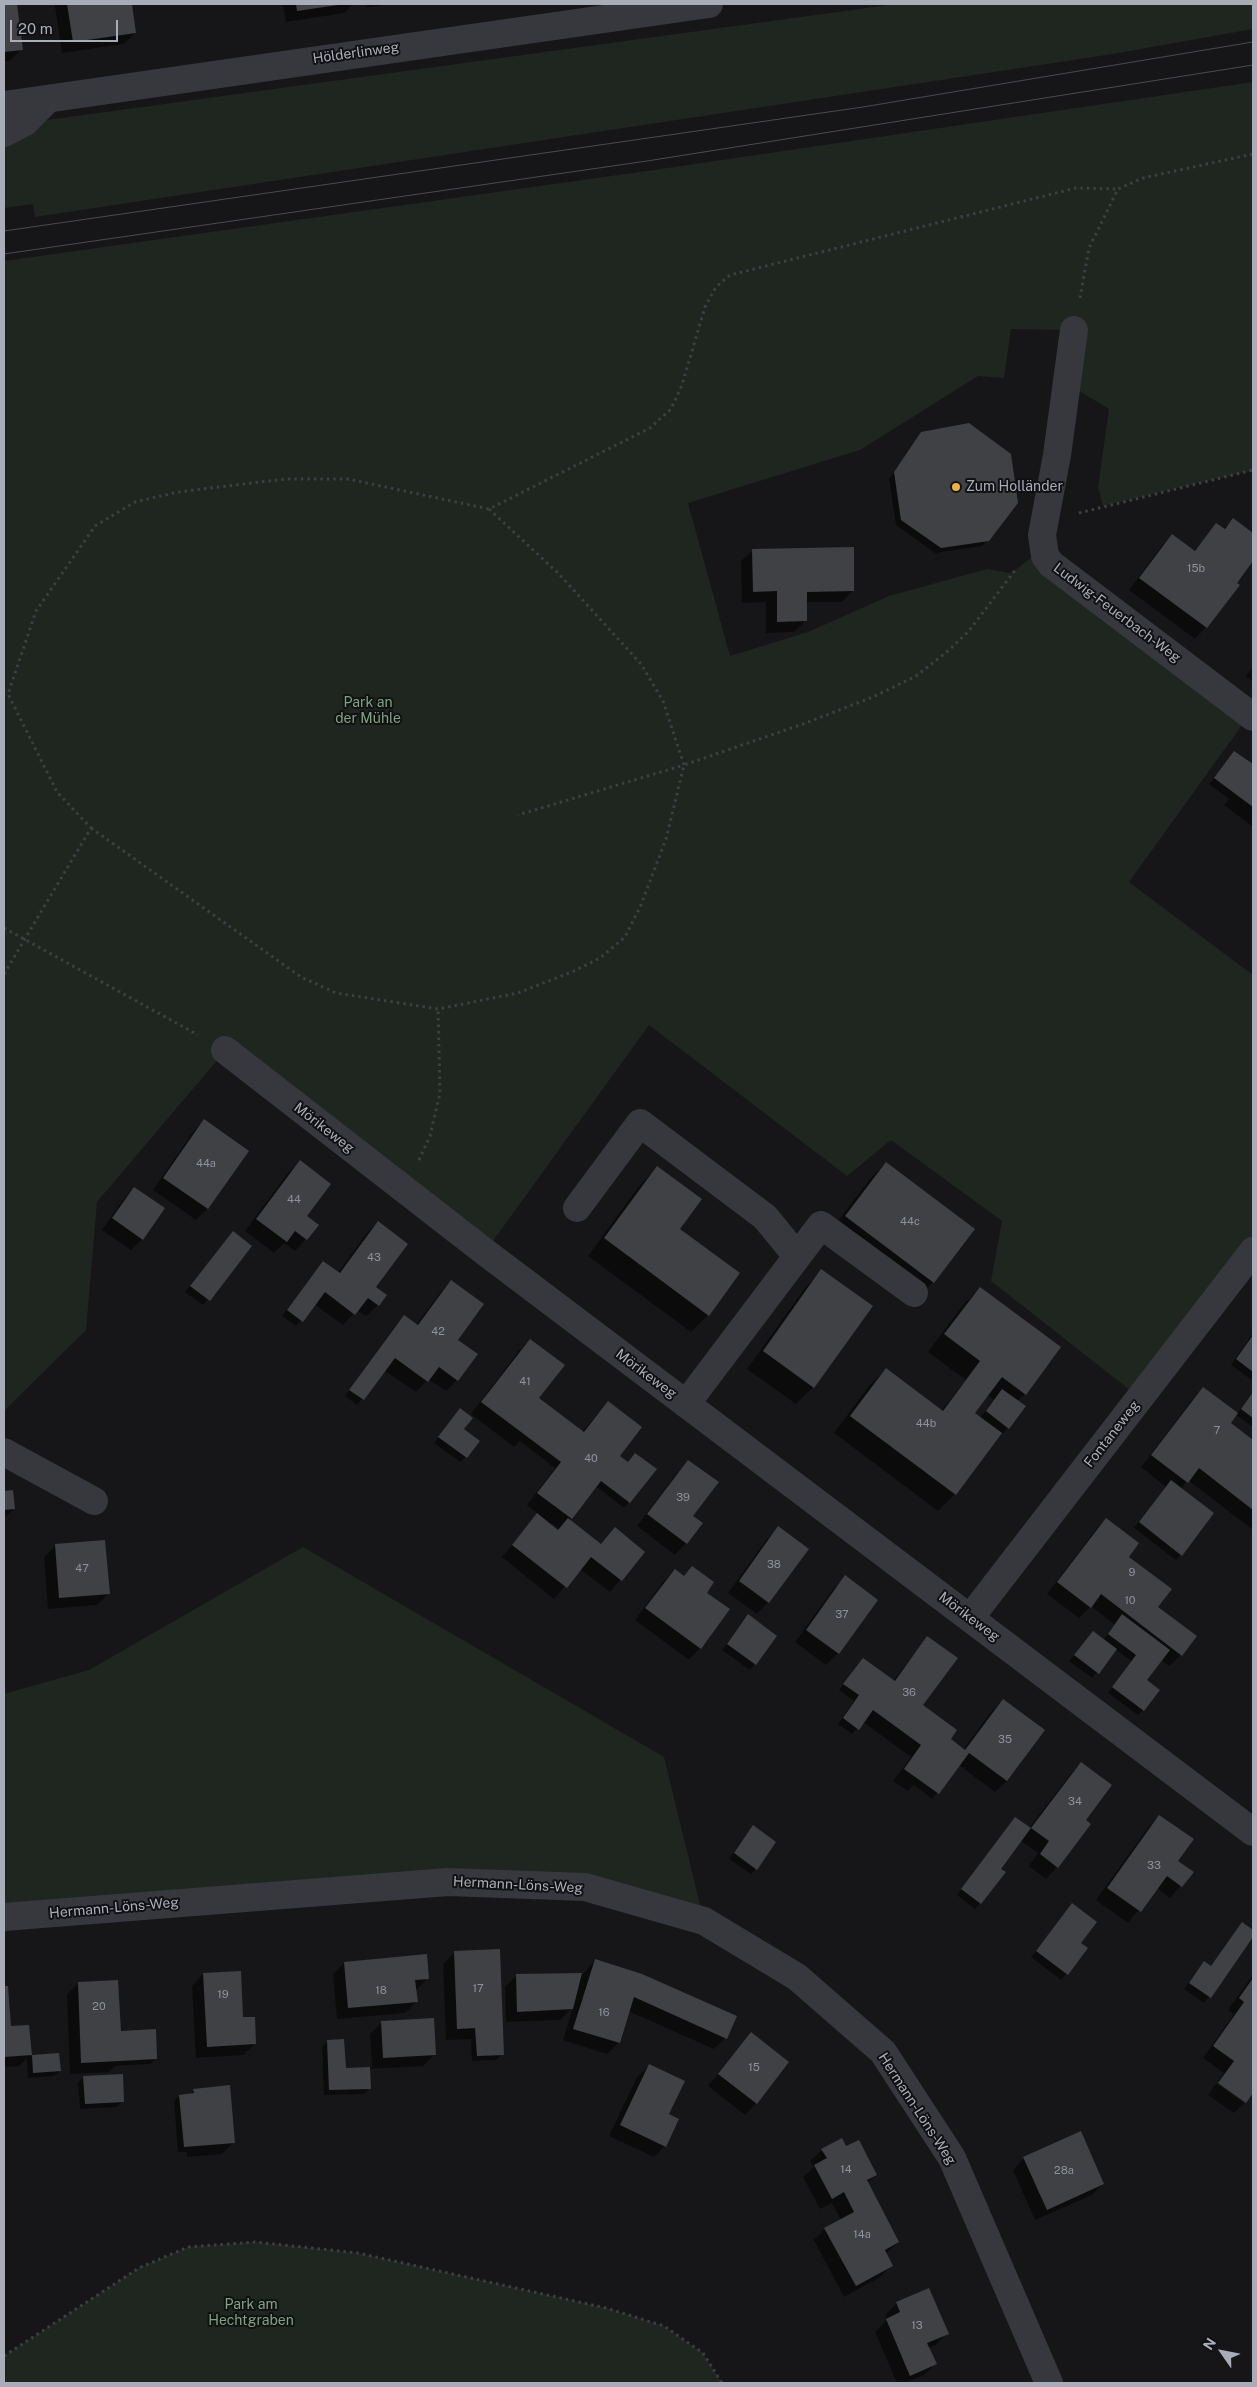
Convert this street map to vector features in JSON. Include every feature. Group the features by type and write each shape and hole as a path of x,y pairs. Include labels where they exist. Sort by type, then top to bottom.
{"street":[{"name":"Hölderlinweg","path":"4,105 255,67 709,4"},
{"path":"4,133 25,122 48,99"},
{"name":"Ludwig-Feuerbach-Weg","path":"1074,330 1057,455 1042,534 1043,549 1051,564 1253,717"},
{"name":"Mörikeweg","path":"225,1050 399,1186 1253,1832"},
{"path":"577,1208 640,1124 765,1217 797,1256"},
{"path":"686,1404 821,1225 914,1293"},
{"name":"Fontaneweg","path":"970,1618 1253,1251"},
{"path":"4,1452 94,1502"},
{"name":"Hermann-Löns-Weg","path":"4,1917 448,1882 585,1887 704,1921 797,1977 883,2052 952,2158 1049,2383"}],"path":[{"path":"489,508 650,428 671,408 682,385 705,307 716,287 730,275 1076,188 1118,189 1143,178 1253,154"},
{"path":"1074,330 1089,248 1118,189"},
{"path":"1045,522 1253,470"},
{"path":"285,479 348,479 489,508 559,574 641,664 663,701 684,764 666,839 641,905 625,937 600,958 574,971 518,993 438,1009 336,993 301,977 90,828 57,792 6,694 36,611 95,526 135,502 178,492 285,479"},
{"path":"518,815 684,764 803,724 873,697 916,676 948,651 968,632 1012,573 1043,549"},
{"path":"4,974 90,828"},
{"path":"4,928 225,1050"},
{"path":"399,1186 416,1166 430,1136 440,1093 438,1009"},
{"path":"4,2356 139,2268 188,2247 255,2242 358,2253 606,2308 664,2326 704,2353 722,2383"}],"green space":[{"path":"896,4 1253,4 1253,29 1113,54 35,217 33,204 4,208 4,143 47,120"},
{"name":"Park an der Mühle","path":"1253,82 1253,470 1103,506 1098,487 1109,409 1066,383 1074,330 1011,329 1004,378 978,376 860,450 688,503 730,656 808,632 889,596 987,569 1011,573 1043,549 1250,714 1129,882 1253,975 1253,1251 1140,1398 991,1281 1002,1221 891,1140 847,1176 649,1025 485,1252 225,1051 97,1202 86,1330 4,1411 4,261 647,171"},
{"path":"303,1547 664,1757 704,1921 585,1887 4,1917 4,1694 89,1670"},
{"name":"Park am Hechtgraben","path":"255,2242 358,2253 606,2308 664,2326 703,2353 722,2383 4,2383 4,2356 139,2268 188,2247"}],"building":[{"path":"4,4 17,4 23,50 4,52"},
{"path":"67,4 132,4 136,33 73,42"},
{"path":"296,4 338,4 338,5 297,11"},
{"name":"Zum Holländer","path":"969,423 1011,454 1018,503 989,541 941,548 901,520 894,472 921,432"},
{"path":"1233,518 1253,533 1253,561 1237,583 1240,585 1207,628 1139,578 1172,534 1195,551 1216,523 1225,529"},
{"path":"854,547 854,591 807,592 807,621 777,622 777,591 753,592 752,549"},
{"path":"1234,751 1253,764 1253,807 1214,778"},
{"path":"204,1119 249,1151 208,1209 163,1178"},
{"path":"300,1160 331,1184 307,1216 319,1225 307,1240 295,1231 287,1242 256,1219"},
{"path":"886,1162 975,1229 934,1283 845,1216"},
{"path":"657,1166 702,1199 680,1229 740,1273 709,1316 604,1238"},
{"path":"134,1187 165,1208 143,1240 112,1218"},
{"path":"378,1221 408,1244 376,1287 387,1295 379,1306 368,1298 355,1315 325,1292 303,1322 287,1310 323,1261 340,1273"},
{"path":"233,1231 252,1246 210,1301 190,1286"},
{"path":"821,1269 873,1306 814,1388 763,1351"},
{"path":"451,1280 484,1304 458,1340 478,1354 458,1381 439,1367 428,1382 395,1358 364,1400 349,1390 404,1315 418,1325"},
{"path":"980,1287 1061,1347 1026,1395 1002,1377 975,1413 1002,1433 956,1495 850,1416 886,1368 943,1411 980,1361 944,1334"},
{"path":"1253,1335 1253,1372 1236,1359"},
{"path":"530,1339 565,1365 539,1398 584,1432 608,1401 642,1427 620,1456 628,1462 635,1453 657,1469 630,1503 601,1481 572,1519 537,1493 561,1462 481,1402"},
{"path":"1203,1387 1238,1413 1231,1423 1253,1440 1253,1510 1199,1468 1188,1483 1151,1455"},
{"path":"1002,1389 1026,1406 1009,1429 986,1411"},
{"path":"1253,1392 1253,1418 1241,1409"},
{"path":"460,1408 473,1418 464,1429 480,1441 467,1458 438,1437"},
{"path":"688,1460 719,1482 693,1516 703,1523 687,1544 647,1514"},
{"path":"1171,1480 1214,1513 1182,1556 1139,1522"},
{"path":"13,1490 15,1509 4,1510 4,1491"},
{"path":"537,1513 558,1530 568,1518 601,1544 615,1527 645,1552 622,1581 591,1557 567,1588 512,1545"},
{"path":"1106,1518 1139,1543 1129,1557 1172,1589 1158,1607 1197,1636 1182,1656 1101,1594 1091,1608 1057,1582"},
{"path":"778,1526 809,1549 769,1603 739,1581"},
{"path":"105,1540 110,1594 59,1598 55,1544"},
{"path":"692,1566 714,1582 707,1593 730,1609 701,1649 645,1608 675,1569 684,1576"},
{"path":"845,1575 878,1600 839,1654 806,1630"},
{"path":"748,1614 777,1636 756,1665 727,1644"},
{"path":"1122,1614 1170,1650 1147,1680 1160,1690 1144,1711 1112,1687 1136,1655 1108,1634"},
{"path":"1093,1631 1117,1649 1099,1674 1074,1655"},
{"path":"927,1636 958,1658 923,1705 957,1730 951,1739 965,1750 1003,1699 1045,1730 1007,1781 969,1753 939,1794 904,1769 921,1745 873,1710 859,1730 843,1718 859,1695 843,1684 863,1658 895,1681"},
{"path":"1081,1762 1112,1785 1086,1820 1091,1824 1058,1868 1040,1854 1049,1841 1031,1828"},
{"path":"1159,1815 1194,1839 1178,1861 1194,1872 1182,1887 1167,1876 1141,1912 1107,1888"},
{"path":"1015,1817 1031,1828 1001,1869 1006,1872 981,1904 961,1889"},
{"path":"753,1825 776,1842 757,1870 734,1853"},
{"path":"1072,1903 1097,1922 1081,1943 1088,1948 1068,1975 1036,1951"},
{"path":"1242,1922 1253,1930 1253,1937 1211,1998 1189,1983 1204,1961 1211,1966"},
{"path":"500,1949 504,2055 477,2056 475,2028 457,2029 454,1951"},
{"path":"427,1954 429,1979 415,1980 418,2002 348,2008 344,1962"},
{"path":"595,1959 642,1974 737,2016 727,2039 634,1997 620,2043 573,2029"},
{"path":"241,1971 243,2017 255,2017 256,2044 207,2047 203,1973"},
{"path":"582,1973 573,2009 517,2012 516,1974"},
{"path":"1253,1978 1253,2093 1246,2103 1218,2083 1234,2061 1213,2046 1244,2002 1239,1998"},
{"path":"118,1980 121,2031 156,2029 157,2059 81,2063 78,1982"},
{"path":"4,1986 8,1986 11,2026 29,2025 32,2055 4,2057"},
{"path":"434,2018 436,2055 383,2058 381,2021"},
{"path":"751,2032 789,2062 757,2104 718,2074"},
{"path":"344,2039 346,2068 370,2067 371,2089 329,2090 327,2040"},
{"path":"59,2053 61,2071 33,2073 32,2055"},
{"path":"649,2064 685,2081 669,2114 679,2119 666,2147 620,2125"},
{"path":"123,2074 124,2102 85,2104 83,2076"},
{"path":"230,2085 235,2143 184,2147 179,2095 194,2093 193,2089"},
{"path":"1081,2131 1104,2184 1047,2210 1023,2157"},
{"path":"842,2138 846,2146 859,2140 877,2175 867,2180 899,2242 885,2250 893,2266 856,2286 824,2228 854,2212 844,2192 832,2199 814,2165 827,2158 821,2149"},
{"path":"929,2288 949,2334 927,2343 937,2364 910,2376 886,2319 900,2312 896,2302"}],"tram line":[{"path":"4,231 863,107 1253,42"},
{"path":"4,254 647,161 1253,65"}],"place":[{"name":"Zum Holländer","path":"956,487"}]}
